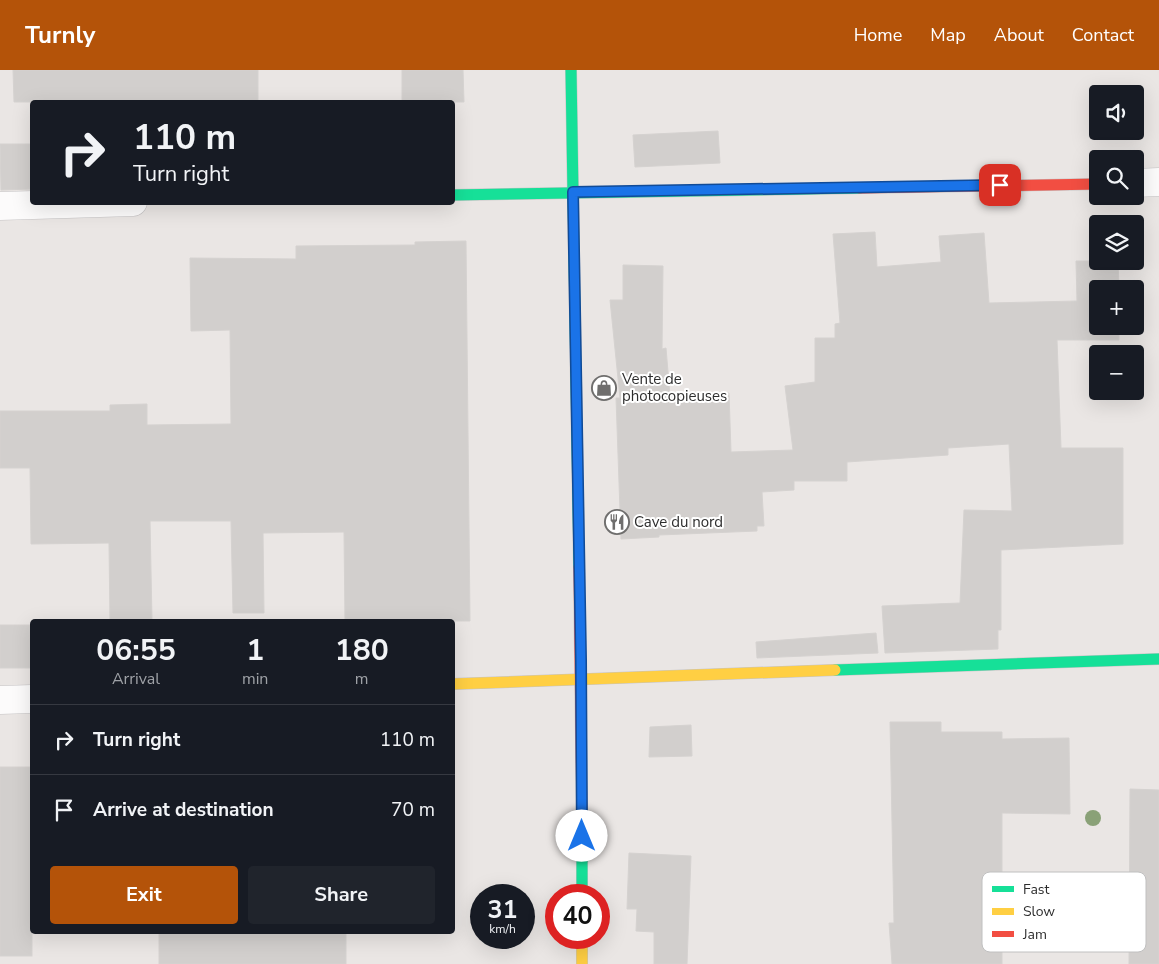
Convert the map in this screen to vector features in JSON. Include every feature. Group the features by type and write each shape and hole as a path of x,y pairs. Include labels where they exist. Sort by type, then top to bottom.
{"street":[{"path":"571,70 581,680 582,884"},
{"path":"1144,183 1159,182"},
{"path":"455,195 1089,184"},
{"path":"0,206 33,205"},
{"path":"455,684 1159,659"},
{"path":"0,700 30,699"},
{"path":"582,949 582,964"}],"building":[{"path":"13,70 258,70 258,100 30,100 30,102 14,102"},
{"path":"402,70 463,70 464,102 455,102 455,100 402,100"},
{"path":"718,131 720,163 635,167 633,135"},
{"path":"0,144 30,144 30,189 1,190"},
{"path":"875,232 877,267 941,262 939,236 984,233 989,303 1077,301 1076,261 1089,261 1089,270 1118,270 1119,280 1089,280 1089,335 1119,335 1119,340 1057,340 1061,448 1123,448 1123,544 1001,550 1001,630 998,630 998,649 885,653 882,606 960,603 964,510 1012,511 1009,444 948,448 948,455 847,462 847,481 794,481 794,490 762,492 764,526 757,526 757,531 659,535 659,537 621,539 616,398 620,398 610,300 623,300 623,265 663,266 662,349 666,348 670,396 729,393 731,452 793,450 785,386 815,382 815,338 835,338 835,324 840,323 833,234"},
{"path":"466,241 470,621 455,621 455,619 345,619 344,532 263,533 264,613 233,613 231,521 150,521 152,619 110,619 109,543 31,544 30,468 0,468 0,411 110,411 110,405 147,404 147,425 231,424 230,330 191,331 190,258 296,259 296,246 415,245 415,242"},
{"path":"0,625 30,625 30,668 0,668"},
{"path":"876,633 878,653 757,658 756,642"},
{"path":"890,722 941,722 941,732 1002,732 1002,739 1069,738 1070,814 1002,813 1002,872 982,872 982,952 1002,952 1002,964 892,964 889,923 894,923"},
{"path":"691,725 692,756 649,757 650,727"},
{"path":"0,767 30,767 30,934 32,934 32,956 0,956"},
{"path":"1130,789 1159,790 1159,964 1129,964 1129,952 1146,952 1146,872 1130,872"},
{"path":"629,853 691,856 687,964 654,964 654,932 636,931 637,909 627,909"},
{"path":"159,934 346,934 346,964 159,964"}],"traffic: fast":[{"path":"571,70 579,567"},
{"path":"455,195 860,188"},
{"path":"835,670 1159,659"},
{"path":"582,825 582,884"}],"traffic: slow":[{"path":"455,684 835,670"},
{"path":"582,949 582,964"}],"traffic: jam":[{"path":"860,188 1089,184"},
{"path":"579,567 582,825"}],"place":[{"name":"Vente de photocopieuses","path":"604,388"},
{"name":"Cave du nord","path":"617,522"}],"route":[{"path":"582,836 573,192 1000,185"}]}
